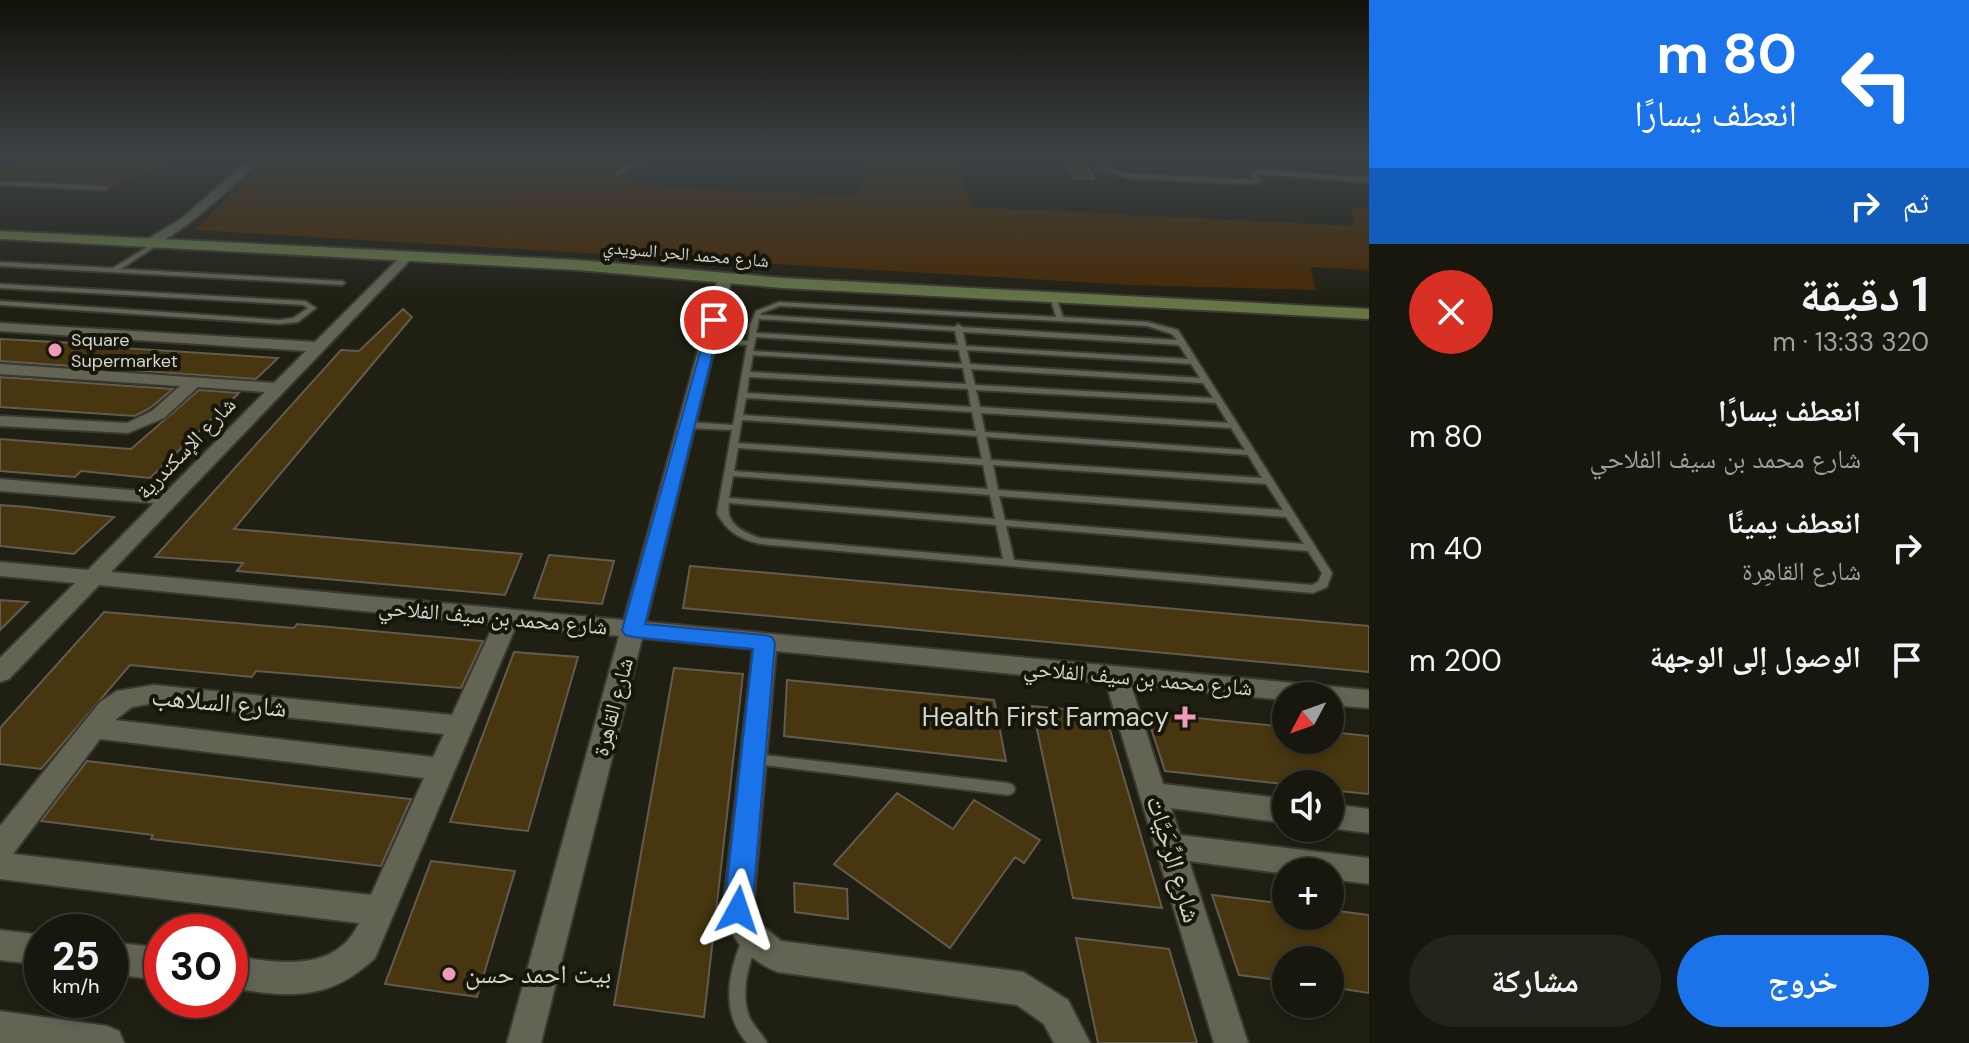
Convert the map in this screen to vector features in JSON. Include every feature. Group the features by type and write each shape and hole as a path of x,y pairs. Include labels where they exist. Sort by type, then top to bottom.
{"street":[{"path":"158,243 205,216 211,206"},
{"name":"شارع محمد الحر السويدي","path":"0,235 609,267 852,287 1369,314"},
{"name":"شارع الإسكندرية","path":"0,672 407,257"},
{"name":"شارع القاهِرة","path":"524,1043 725,278"},
{"path":"0,327 319,347"},
{"path":"0,369 278,388"},
{"path":"0,421 116,429 134,427 158,416 192,384"},
{"path":"0,485 170,499"},
{"name":"شارع محمد بن سيف الفلاحي","path":"0,569 1369,699"},
{"path":"248,974 305,980 327,975 348,964 364,947 507,619"},
{"path":"765,643 738,910 742,925 751,938 778,956 1023,989 1056,1012 1073,1043"},
{"name":"شارع الرِّحَيَّات","path":"1116,676 1231,1043"},
{"name":"شارع السلاهب","path":"0,848 99,722 126,698 145,693 460,726"},
{"path":"99,722 442,769"},
{"path":"1153,794 1272,809"},
{"path":"1344,818 1369,821"},
{"path":"1169,846 1369,871"},
{"path":"0,866 378,920"},
{"path":"0,945 24,948"},
{"path":"0,1028 107,1043"}],"lane":[{"path":"113,271 158,243"},
{"path":"0,264 342,283"},
{"path":"0,286 305,303 313,308 295,320 280,322 0,303"},
{"path":"852,287 856,307"},
{"path":"1053,297 1060,319"},
{"path":"779,304 955,313 1148,324 1175,332 1327,573 1323,584 1313,589 760,541 743,536 728,526 722,513 758,312 779,304"},
{"path":"955,313 1009,563"},
{"path":"757,317 1182,343"},
{"path":"709,341 967,367 1207,381"},
{"path":"751,344 962,347 1194,362"},
{"path":"746,374 1219,401"},
{"path":"742,395 1235,426"},
{"path":"687,425 737,423 981,435 1252,453"},
{"path":"733,445 1270,481"},
{"path":"728,473 1291,514"},
{"path":"724,500 1312,548"},
{"path":"753,759 1008,789"},
{"path":"751,938 739,971 738,1009 742,1023 758,1043"}],"shaded area":[{"path":"219,206 972,206 1354,226 1351,208 1369,209 1369,270 1310,267 1316,290 1131,285 195,230"}],"building":[{"path":"403,309 412,317 234,529 522,554 505,595 237,571 243,563 155,557 341,350 359,351"},
{"path":"0,339 278,358 256,379 0,361"},
{"path":"0,377 173,389 135,416 0,407"},
{"path":"199,390 239,393 150,478 81,471 75,477 0,471 0,439 131,449"},
{"path":"0,505 114,517 74,554 0,546"},
{"path":"549,555 614,561 602,604 534,598"},
{"path":"690,566 1369,626 1369,672 683,608"},
{"path":"0,600 28,602 0,630"},
{"path":"104,612 294,628 297,624 483,641 461,688 256,671 252,677 130,665 41,769 0,764 0,728"},
{"path":"514,652 578,657 528,831 450,822"},
{"path":"674,668 743,674 704,1017 614,1005"},
{"path":"787,680 994,700 1006,761 784,736"},
{"path":"1032,706 1105,713 1162,908 1073,898"},
{"path":"1146,713 1272,726 1272,754 1344,754 1344,733 1369,736 1369,794 1344,791 1344,770 1272,770 1272,783 1165,771"},
{"path":"87,761 411,799 381,866 151,839 153,835 41,821"},
{"path":"897,793 953,829 974,800 1040,840 1024,863 1015,857 950,948 834,864"},
{"path":"431,861 515,871 477,997 385,984"},
{"path":"794,883 847,889 848,919 795,912"},
{"path":"1212,895 1272,902 1272,930 1344,930 1344,912 1369,915 1369,993 1344,989 1344,946 1272,946 1272,979 1239,975"},
{"path":"1076,938 1169,949 1197,1043 1098,1043"}],"place":[{"name":"Square Supermarket","path":"55,350"},
{"name":"Health First Farmacy","path":"1185,717"},
{"name":"بيت احمد حسن","path":"449,974"}],"route":[{"path":"714,320 633,630 765,643 738,910"}]}
